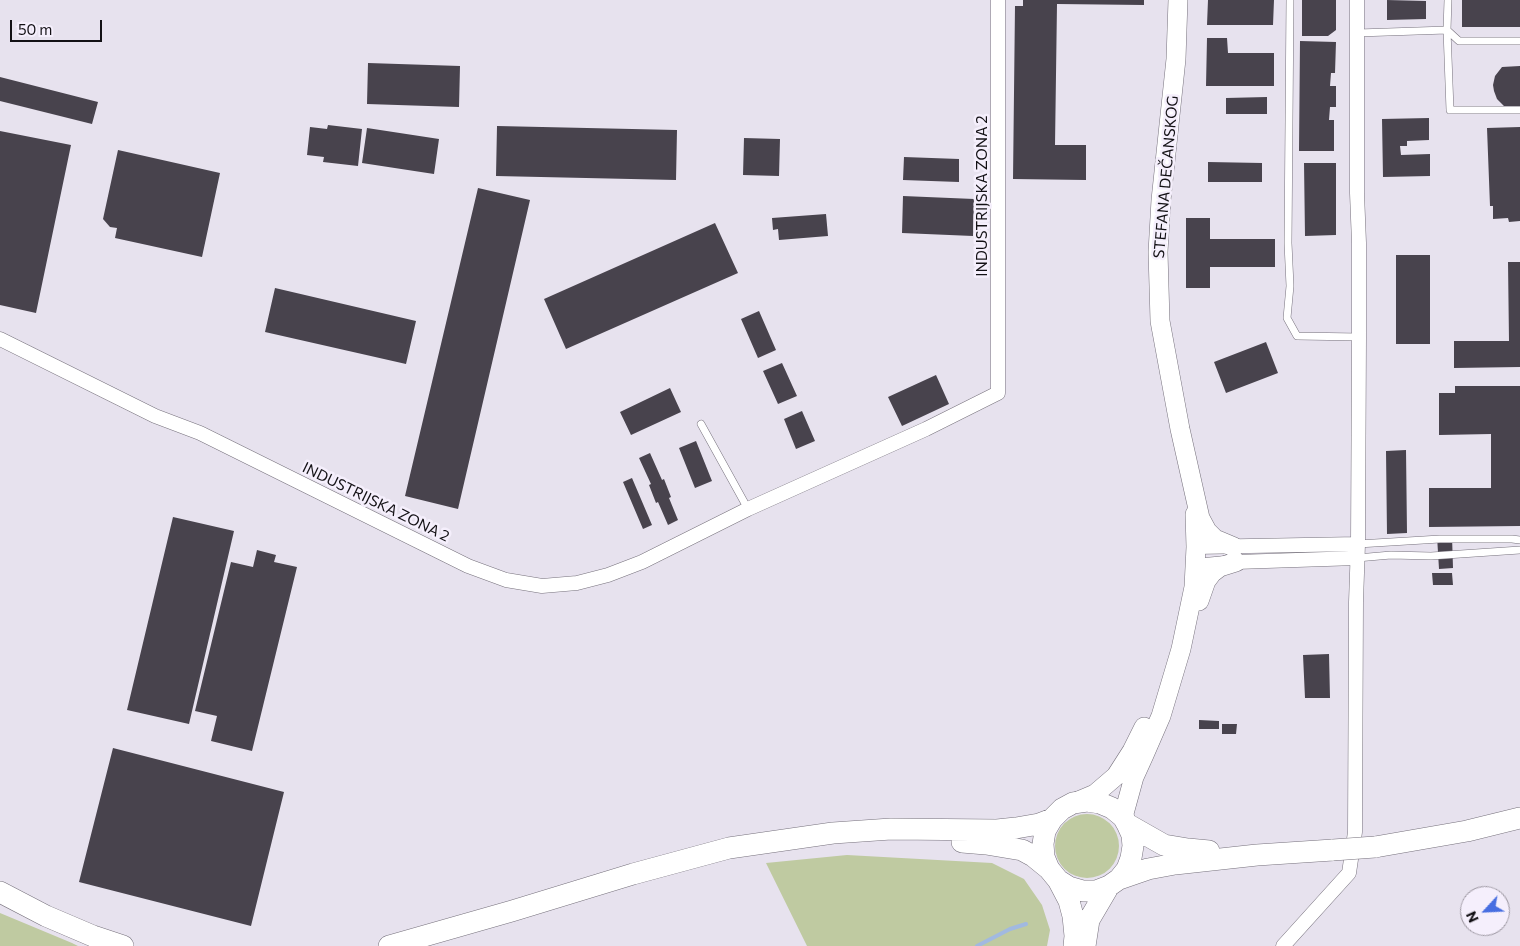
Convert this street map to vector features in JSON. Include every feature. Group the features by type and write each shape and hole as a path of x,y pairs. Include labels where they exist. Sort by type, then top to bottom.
{"main road":[{"name":"STEFANA DEČANSKOG","path":"1178,0 1176,59 1161,200 1158,252 1160,321 1189,471"},
{"path":"1181,648 1192,623 1206,581 1212,573 1235,555 1207,531 1200,518 1189,471"},
{"path":"1085,946 1090,920 1114,882 1127,869 1131,858 1132,835 1125,820 1134,777 1161,716 1190,610 1196,556 1194,510 1189,471"},
{"path":"1074,946 1073,916 1069,901 1044,857 1045,830 1062,809 1095,794 1116,776 1175,669"},
{"path":"1073,803 1087,801 1100,803 1112,808 1125,820 1164,845 1257,855"},
{"path":"865,832 1022,850 1034,856 1069,887 1082,891 1096,891 1148,869 1175,864 1257,855 1375,847 1467,831 1520,818"},
{"path":"389,946 503,914 633,874 729,848 833,833 892,829 997,830 1024,827 1052,819"},
{"path":"0,892 60,922 123,946"}],"street":[{"name":"INDUSTRIJSKA ZONA 2","path":"0,339 155,416 200,433 468,566 506,580 542,586 577,583 608,575 657,555 748,509 926,429 998,393 998,0"},
{"path":"1283,946 1349,873 1355,832 1359,337 1357,0"},
{"path":"1196,556 1358,551"}],"lane":[{"path":"1290,0 1288,243 1290,286 1287,318 1297,336 1359,337"},
{"path":"1448,0 1447,30 1450,110 1520,110"},
{"path":"1358,33 1447,30 1459,40 1520,41"},
{"path":"701,424 748,509"},
{"path":"1358,551 1440,539 1520,540"},
{"path":"1358,551 1391,555 1431,556 1520,550"}],"green space":[{"path":"1081,814 1093,814 1110,823 1117,834 1119,846 1117,858 1110,869 1093,878 1081,878 1069,873 1060,864 1055,852 1055,840 1060,828 1069,819"},
{"path":"847,855 992,863 1024,879 1042,905 1050,930 1047,946 807,946 766,863"},
{"path":"0,913 72,943 78,946 0,946"}],"building":[{"path":"1023,0 1144,0 1144,5 1057,4 1055,145 1086,145 1086,180 1013,179 1015,6 1023,6"},
{"path":"1208,0 1274,0 1273,25 1207,25"},
{"path":"1302,0 1336,0 1336,30 1328,36 1302,36"},
{"path":"1387,0 1426,1 1426,19 1387,20"},
{"path":"1462,0 1520,0 1520,27 1462,27"},
{"path":"1207,38 1227,38 1228,53 1274,53 1274,86 1206,86"},
{"path":"1300,41 1336,42 1335,73 1331,73 1330,86 1336,86 1336,107 1330,107 1329,120 1334,120 1334,151 1299,151"},
{"path":"368,63 460,66 459,107 367,104"},
{"path":"1520,66 1520,106 1504,106 1497,99 1494,91 1495,76 1502,67"},
{"path":"0,77 98,102 92,124 0,101"},
{"path":"1267,97 1267,114 1226,114 1226,98"},
{"path":"1429,118 1429,140 1407,141 1407,146 1400,146 1401,155 1430,154 1430,176 1383,177 1382,119"},
{"path":"328,125 362,129 358,166 323,162 324,157 307,155 310,127 327,129"},
{"path":"497,126 677,130 676,180 496,176"},
{"path":"1520,127 1520,221 1509,222 1508,218 1493,219 1493,206 1490,206 1487,128"},
{"path":"367,128 439,139 434,174 362,163"},
{"path":"0,131 71,145 36,313 0,305"},
{"path":"744,138 780,139 779,176 743,175"},
{"path":"118,150 220,173 202,257 115,238 117,228 110,227 103,219"},
{"path":"904,157 959,159 959,182 903,180"},
{"path":"1208,162 1262,163 1262,182 1208,182"},
{"path":"1304,163 1336,163 1336,235 1305,236"},
{"path":"478,188 530,200 458,509 405,496"},
{"path":"903,196 974,199 973,236 902,233"},
{"path":"826,214 828,236 779,240 778,229 773,230 772,218"},
{"path":"1186,218 1210,218 1210,239 1275,239 1275,267 1210,267 1210,288 1186,288"},
{"path":"715,223 738,273 566,349 544,299"},
{"path":"1396,255 1430,255 1430,344 1396,344"},
{"path":"1508,262 1520,262 1520,367 1454,368 1454,341 1509,341"},
{"path":"275,288 416,321 406,364 265,332"},
{"path":"759,311 776,350 758,358 741,319"},
{"path":"1266,342 1278,373 1226,393 1214,362"},
{"path":"782,363 797,396 778,404 763,371"},
{"path":"936,375 949,404 902,426 888,397"},
{"path":"1455,386 1520,386 1520,526 1429,527 1429,488 1491,488 1491,434 1439,435 1439,393 1455,393"},
{"path":"670,388 681,412 631,435 620,412"},
{"path":"802,411 815,441 796,449 784,419"},
{"path":"696,441 712,481 695,488 679,448"},
{"path":"1406,450 1407,533 1387,534 1386,451"},
{"path":"650,453 662,480 664,479 678,520 668,525 658,502 656,503 649,485 651,484 639,458"},
{"path":"632,478 652,525 643,529 623,482"},
{"path":"173,517 234,531 189,724 127,710"},
{"path":"1437,536 1452,536 1453,568 1439,569"},
{"path":"257,550 276,555 274,562 297,567 252,751 211,741 217,716 195,711 231,562 253,567"},
{"path":"1432,573 1452,573 1453,585 1433,585"},
{"path":"1329,654 1330,698 1305,698 1303,655"},
{"path":"1199,720 1219,721 1219,729 1199,729"},
{"path":"1222,724 1237,724 1236,734 1222,734"},
{"path":"113,748 284,792 251,926 79,882"}],"waterway":[{"path":"977,946 1010,929 1026,924"}]}
